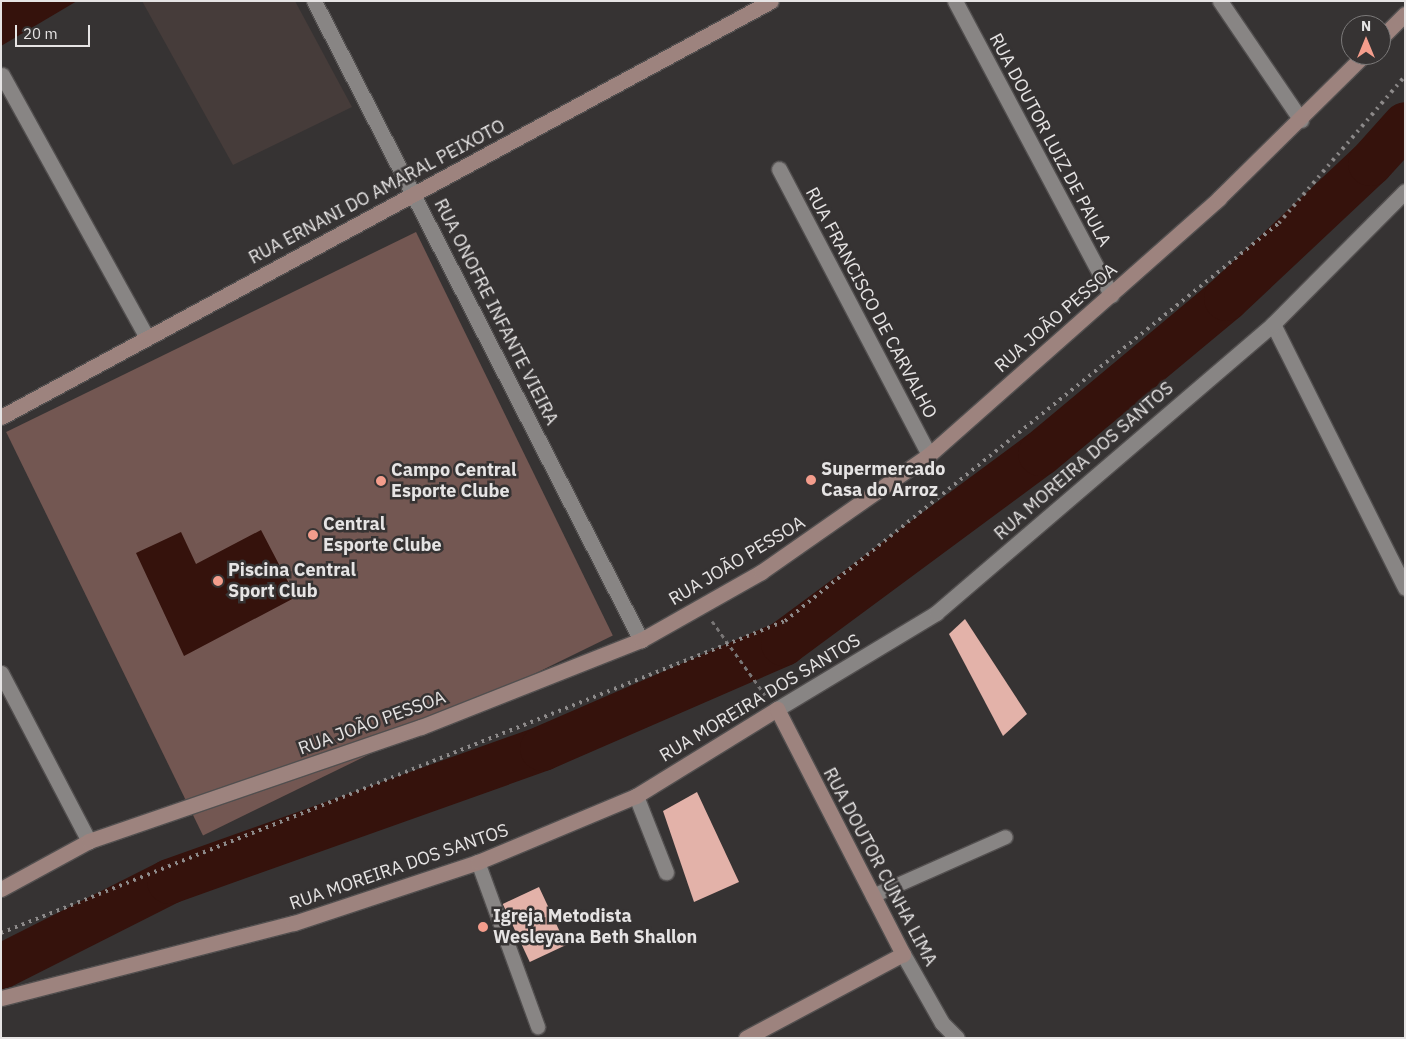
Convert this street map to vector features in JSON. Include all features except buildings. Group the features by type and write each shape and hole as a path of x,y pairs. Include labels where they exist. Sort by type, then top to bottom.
{"main road":[{"name":"RUA ERNANI DO AMARAL PEIXOTO","path":"1,417 771,1"},
{"path":"1391,28 1405,14"},
{"name":"RUA JOÃO PESSOA","path":"1,889 88,842 421,727 641,640 701,606 859,507 929,455 1111,295 1301,120 1354,65"},
{"name":"RUA MOREIRA DOS SANTOS","path":"1,998 294,923 478,862 636,796 777,709"},
{"name":"RUA DOUTOR CUNHA LIMA","path":"777,709 904,954"},
{"path":"746,1038 904,954"}],"street":[{"name":"RUA ONOFRE INFANTE VIEIRA","path":"314,1 415,195 641,640"},
{"name":"RUA DOUTOR LUIZ DE PAULA","path":"955,1 1111,295"},
{"path":"1220,1 1301,120"},
{"path":"2,75 147,338"},
{"name":"RUA FRANCISCO DE CARVALHO","path":"779,169 929,455"},
{"name":"RUA MOREIRA DOS SANTOS","path":"777,709 936,613 1274,324 1405,191"},
{"path":"1274,324 1405,588"},
{"path":"1,672 88,842"},
{"path":"636,796 666,872"},
{"name":"RUA DOUTOR CUNHA LIMA","path":"904,954 942,1022 957,1038"}],"lane":[{"path":"873,896 1006,837"},
{"path":"478,862 538,1027"}],"path":[{"path":"701,606 738,661 777,709"}],"shaded area":[{"path":"1,1 77,1 1,46"},
{"path":"142,1 295,1 352,107 233,165"},
{"name":"Central Esporte Clube","path":"416,232 613,636 203,835 6,432"},
{"name":"Piscina Central Sport Club","path":"261,530 296,597 184,656 136,553 181,532 196,564"}],"waterway":[{"path":"1,966 169,881 542,748 783,643 1040,453 1226,298 1370,163 1405,124"}],"railway":[{"path":"1,933 785,621 1279,223 1405,76"}],"place":[{"name":"Supermercado Casa do Arroz","path":"811,480"},
{"name":"Campo Central Esporte Clube","path":"381,481"},
{"name":"Central Esporte Clube","path":"313,535"},
{"name":"Piscina Central Sport Club","path":"218,581"},
{"name":"Igreja Metodista Wesleyana Beth Shallon","path":"483,927"}]}
